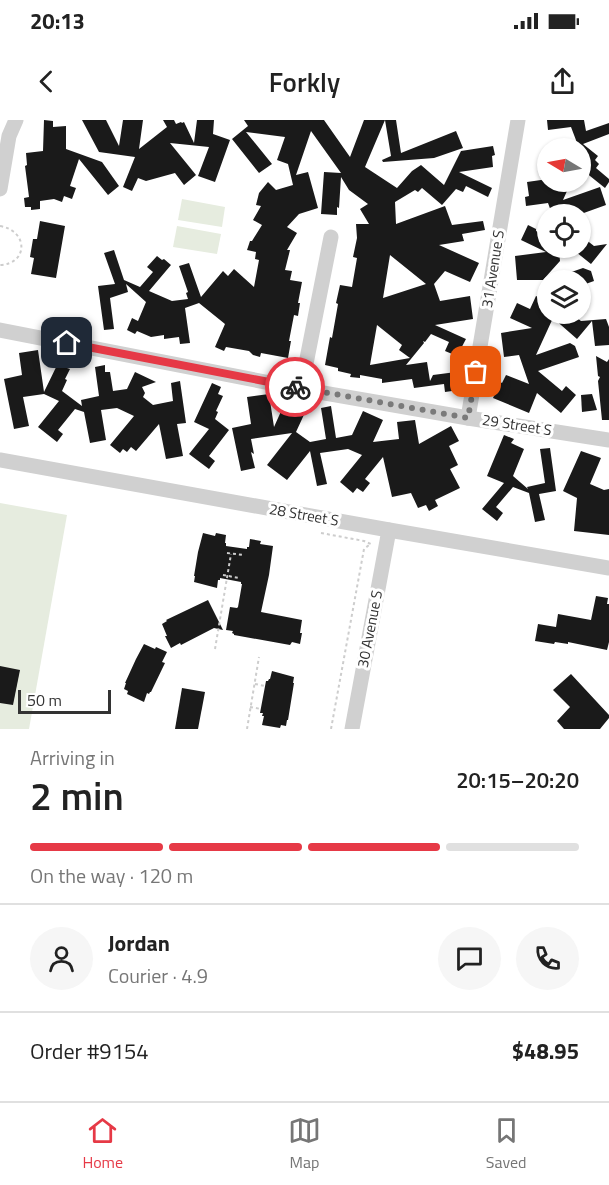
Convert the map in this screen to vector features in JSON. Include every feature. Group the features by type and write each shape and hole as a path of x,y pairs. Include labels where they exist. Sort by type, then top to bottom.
{"street":[{"path":"0,189 9,136 16,120"},
{"name":"31 Avenue S","path":"468,418 518,120"},
{"path":"301,388 331,237"},
{"name":"29 Street S","path":"0,330 301,388 609,440"},
{"name":"28 Street S","path":"0,460 609,568"},
{"name":"30 Avenue S","path":"351,729 389,530"}],"path":[{"path":"0,226 16,232 21,243 19,256 15,261 0,265"},
{"path":"331,729 364,549 370,544"},
{"path":"226,553 243,555"},
{"path":"215,649 231,554"},
{"path":"223,575 239,578"},
{"path":"247,729 259,657"},
{"path":"255,684 265,686"},
{"path":"250,707 261,709"}],"shaded area":[{"path":"182,199 225,207 222,227 178,220"},
{"path":"177,226 221,234 217,254 173,247"},
{"path":"0,503 67,515 29,729 0,729"}],"building":[{"path":"44,120 53,121 53,127 66,126 66,149 102,162 119,186 108,195 79,159 70,186 76,188 72,199 64,196 62,202 54,199 40,201 40,209 31,210 31,207 25,207 24,198 29,197 25,166 27,165 26,153 43,151"},
{"path":"82,120 106,120 119,146 123,120 143,120 139,149 167,127 163,120 174,120 176,124 184,122 194,143 197,120 214,120 213,134 230,140 215,182 198,176 209,147 170,143 196,175 184,185 175,173 146,181 138,178 132,191 123,187 135,157 99,152"},
{"path":"244,120 324,120 350,157 364,120 385,120 365,167 397,188 412,171 421,165 444,185 461,151 493,146 495,155 492,156 493,167 459,172 492,188 488,197 466,186 463,192 456,189 442,205 422,188 395,202 396,224 445,206 452,225 483,221 485,230 462,234 464,241 439,245 479,263 470,282 445,271 434,284 440,301 470,296 473,319 435,325 466,339 457,356 445,351 449,342 431,334 425,342 423,341 424,343 406,365 427,362 430,381 433,375 456,372 459,390 445,392 444,384 414,388 412,379 382,383 382,379 360,375 360,378 350,377 351,374 325,365 330,337 332,338 340,285 352,287 357,258 353,257 357,238 356,224 369,224 360,209 368,204 349,190 341,177 337,215 321,214 324,172 341,173 311,131 296,175 308,172 318,208 299,214 287,227 297,233 287,250 290,250 285,270 292,271 290,280 302,282 298,316 294,315 288,358 261,353 260,357 249,351 226,347 224,351 215,347 225,324 199,303 185,308 190,343 180,344 179,337 164,339 164,335 151,337 137,331 135,334 127,330 132,318 138,321 146,302 126,284 128,292 110,298 114,329 104,330 98,286 115,284 104,253 114,250 124,280 140,287 153,272 147,267 157,256 171,265 149,291 172,301 188,299 186,293 188,292 179,266 189,263 201,297 223,271 228,276 234,269 254,287 259,260 255,259 256,252 247,250 250,241 262,225 253,220 261,206 256,205 259,193 268,182 276,190 293,185 288,164 277,160 285,137 246,132 272,164 259,173 232,139 248,126","holes":["390,255 426,284 383,298","377,325 402,345 399,350 410,358 370,365"]},
{"path":"385,120 396,120 401,153 456,131 463,148 434,158 383,162 382,160 391,156"},
{"path":"547,120 584,120 586,131 609,123 609,134 591,141 591,138 575,138 571,127 548,130"},
{"path":"591,150 598,156 595,160 599,164 596,168 609,179 605,188 591,177"},
{"path":"537,181 537,192 567,192 563,200 600,187 606,205 591,210 591,204 548,203 526,206 525,197 529,196 527,182"},
{"path":"40,221 65,226 56,278 31,274 34,258 30,257 33,239 37,239"},
{"path":"528,225 536,229 537,248 521,240"},
{"path":"591,244 594,246 607,244 591,264 584,258 591,258"},
{"path":"537,253 537,258 560,258 560,261 552,270 537,270 537,280 517,280 515,256"},
{"path":"537,296 537,324 550,324 536,355 570,343 575,346 579,357 538,371 562,391 566,386 576,395 561,413 537,393 529,413 493,398 506,375 529,384 519,355 504,357 501,333 532,328 510,318 517,303 530,309"},
{"path":"606,319 609,327 609,345 595,346 592,321"},
{"path":"560,324 590,324 577,339"},
{"path":"38,350 44,392 61,357 70,361 67,368 70,369 62,391 82,406 81,400 99,396 95,367 105,365 105,372 110,372 113,391 127,389 135,372 156,382 142,387 145,393 143,397 153,405 173,401 171,383 180,381 186,423 177,424 183,456 166,459 159,424 136,451 131,447 127,452 123,449 120,453 110,445 134,416 117,408 101,410 106,440 90,443 84,412 75,409 58,430 63,434 57,442 38,427 59,401 44,394 23,397 29,426 14,429 4,379 22,375 19,353"},
{"path":"596,356 607,362 609,359 609,420 602,420 598,381 600,377"},
{"path":"212,383 221,387 218,394 223,396 215,419 229,430 209,456 215,461 209,469 189,454 209,429 194,422"},
{"path":"269,394 274,427 287,398 308,406 296,432 310,442 326,439 321,408 331,406 336,438 352,435 363,411 383,420 373,442 399,439 397,422 415,420 419,444 451,426 459,441 449,446 458,465 450,469 460,488 435,500 438,506 429,511 426,505 418,508 411,493 392,497 383,457 365,479 370,483 363,492 357,488 353,493 340,482 362,455 348,449 320,453 327,484 317,486 310,451 287,480 267,465 292,433 251,439 255,468 241,471 232,428 251,424 247,397"},
{"path":"592,394 597,410 582,412 581,395"},
{"path":"504,435 514,439 511,443 524,449 513,476 528,489 527,487 545,483 540,449 550,448 556,491 539,494 545,520 535,522 529,493 513,487 496,507 503,513 497,521 482,509 504,483 487,476"},
{"path":"581,451 601,458 590,484 604,490 609,489 609,535 574,531 577,498 563,491"},
{"path":"203,533 215,536 216,533 226,535 226,546 247,549 250,539 261,541 260,544 273,546 261,612 302,620 300,644 292,642 290,645 234,635 233,631 226,630 230,607 238,607 242,584 220,578 217,588 194,582"},
{"path":"596,596 608,598 609,642 607,650 568,642 568,644 555,642 554,644 535,641 538,624 556,627 558,614 591,620"},
{"path":"208,600 223,630 214,628 171,648 162,624"},
{"path":"144,644 167,652 162,662 165,663 144,702 127,694 128,691 124,689"},
{"path":"0,666 20,670 13,705 0,703"},
{"path":"272,671 294,677 288,720 286,726 281,725 280,728 262,725 264,716 260,713 266,681 270,679"},
{"path":"571,674 609,715 600,729 564,729 557,721 570,707 553,690"},
{"path":"182,688 205,692 198,729 175,729"}],"way so far":[{"path":"295,387 468,418 476,372"}],"route":[{"path":"67,343 295,387"}]}
